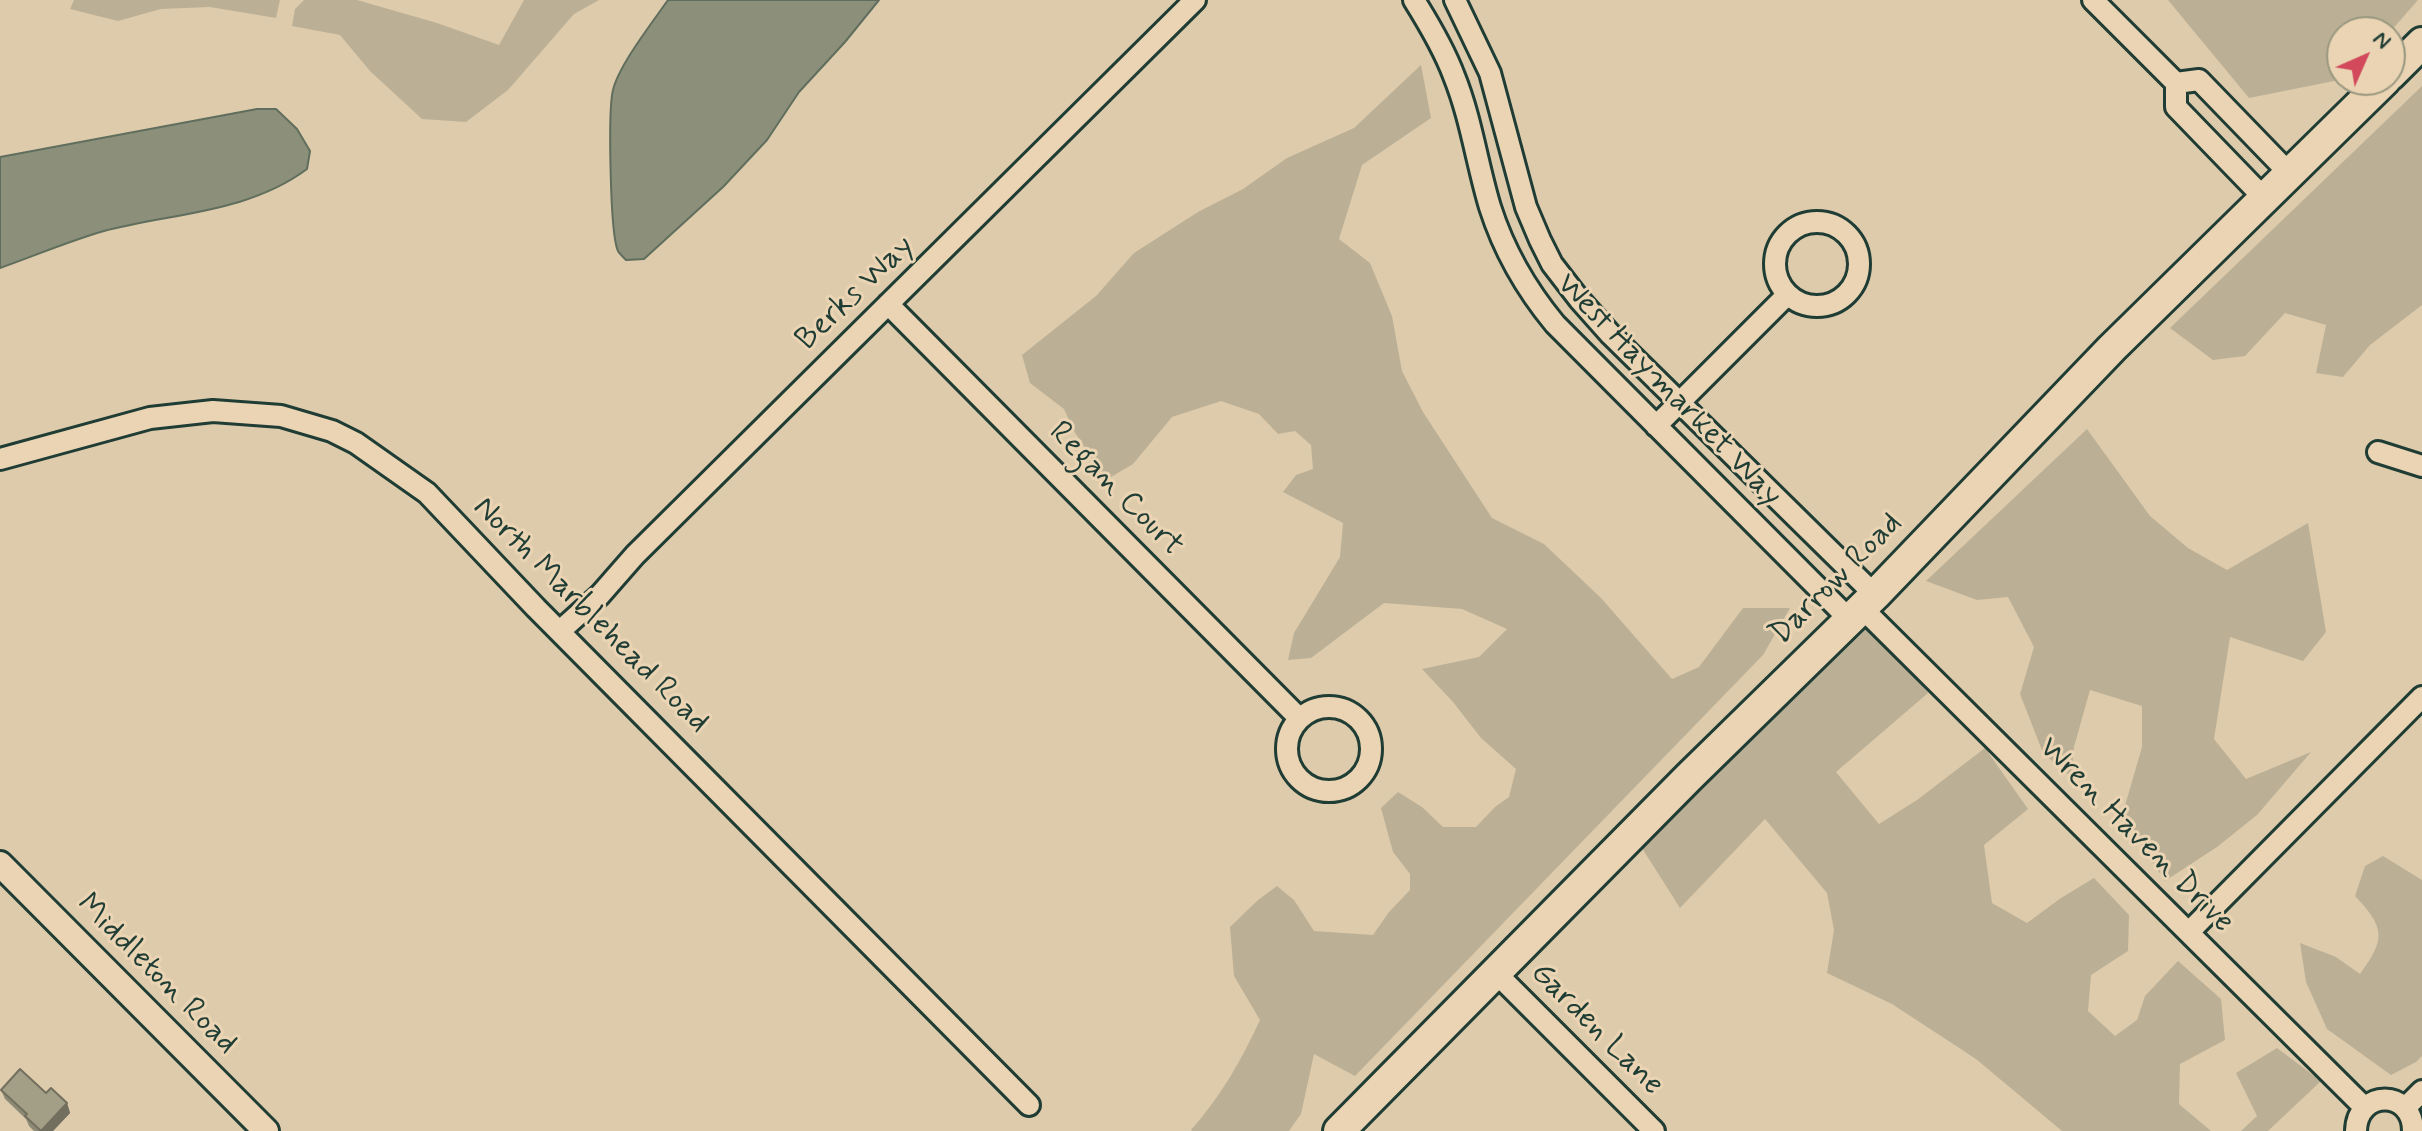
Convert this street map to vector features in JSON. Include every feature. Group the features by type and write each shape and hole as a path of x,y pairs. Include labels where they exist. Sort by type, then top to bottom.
{"main road":[{"path":"2406,59 2422,43"},
{"name":"Darrow Road","path":"1339,1131 1689,777 1862,608 2112,348 2368,96"}],"street":[{"name":"Berks Way","path":"560,631 600,595 635,555 1195,0"},
{"name":"West Haymarket Way","path":"1414,0 1440,44 1454,76 1494,217 1523,282 1555,324 1656,426 1862,608"},
{"name":"West Haymarket Way","path":"1455,0 1490,73 1526,207 1552,264 1587,308 1679,403 1862,608"},
{"path":"2093,0 2176,83 2176,107 2264,198"},
{"path":"2176,83 2199,80 2289,173"},
{"path":"1806,223 1828,223 1847,235 1858,254 1858,276 1847,295 1828,305 1817,306 1806,306 1787,295 1776,275 1776,253 1787,235 1806,223"},
{"path":"1656,426 1787,295"},
{"name":"Regan Court","path":"888,304 1299,718"},
{"name":"North Marblehead Road","path":"0,459 150,418 213,411 281,416 332,431 356,443 427,493 1029,1105"},
{"path":"2378,452 2422,466"},
{"name":"Wren Haven Drive","path":"1862,608 2364,1107"},
{"path":"2189,932 2422,697"},
{"path":"1318,707 1340,707 1360,718 1371,737 1371,760 1360,779 1340,790 1318,790 1299,779 1288,760 1287,737 1299,718 1318,707"},
{"name":"Middleton Road","path":"0,864 266,1131"},
{"name":"Garden Lane","path":"1495,972 1654,1131"},
{"path":"2406,1107 2422,1091"},
{"path":"2356,1131 2356,1120 2364,1107 2377,1099 2392,1099 2406,1107 2413,1121 2413,1131"}],"shaded area":[{"path":"74,0 280,0 276,18 210,7 161,9 118,21 70,9"},
{"path":"304,0 357,0 499,45 524,0 599,0 574,14 508,90 466,122 422,119 370,71 340,35 292,26 295,9"},
{"path":"668,0 879,0 799,92 767,140 723,187 644,259 626,260 618,251 613,221 611,102 616,80"},
{"path":"2168,0 2418,0 2404,16 2326,16 2326,83 2249,98"},
{"path":"1421,65 1431,118 1362,165 1339,239 1370,263 1392,316 1402,371 1423,412 1492,518 1544,544 1601,598 1672,679 1699,667 1743,608 1790,608 1763,655 1355,1076 1314,1054 1301,1114 1289,1131 1192,1131 1230,1078 1260,1020 1234,976 1230,927 1277,886 1294,900 1314,931 1373,935 1410,890 1410,874 1393,852 1381,808 1398,792 1422,807 1443,827 1476,827 1509,797 1516,769 1481,738 1422,669 1479,657 1507,629 1462,609 1384,603 1311,658 1288,660 1294,633 1340,557 1343,523 1283,492 1296,475 1313,469 1311,445 1295,431 1278,434 1259,414 1221,401 1172,417 1133,464 1106,480 1074,431 1064,409 1030,383 1022,355 1096,296 1134,253 1198,212 1243,189 1287,158 1354,128"},
{"path":"2422,86 2422,305 2370,345 2343,377 2316,373 2326,325 2285,313 2245,356 2213,360 2170,328"},
{"path":"257,109 276,109 297,129 310,151 307,169 260,195 209,210 104,231 0,268 0,157"},
{"path":"2087,429 2150,516 2188,548 2227,570 2308,523 2326,632 2303,661 2230,637 2214,739 2246,779 2311,752 2257,815 2217,847 2165,881 2122,816 2142,747 2142,706 2090,690 2074,747 2071,777 2043,753 2020,694 2034,647 2008,597 1977,600 1926,581"},
{"path":"1862,608 1928,693 1836,772 1879,824 1917,800 1985,748 2028,809 1984,845 1992,903 2027,923 2094,878 2129,915 2128,951 2091,975 2088,1011 2115,1036 2137,1020 2145,996 2178,961 2221,999 2225,1040 2180,1064 2179,1104 2211,1131 2062,1131 1976,1059 1892,1004 1827,973 1834,930 1827,893 1765,819 1680,908 1633,834"},
{"path":"2383,856 2422,880 2422,1056 2391,1075 2327,1029 2306,982 2300,943 2336,957 2360,974 2374,951 2378,934 2377,925 2355,896 2365,866"},
{"path":"2277,1048 2321,1081 2268,1131 2241,1131 2257,1116 2236,1073"}],"building":[{"path":"20,1069 46,1093 51,1088 67,1103 41,1131 1,1090"}]}
